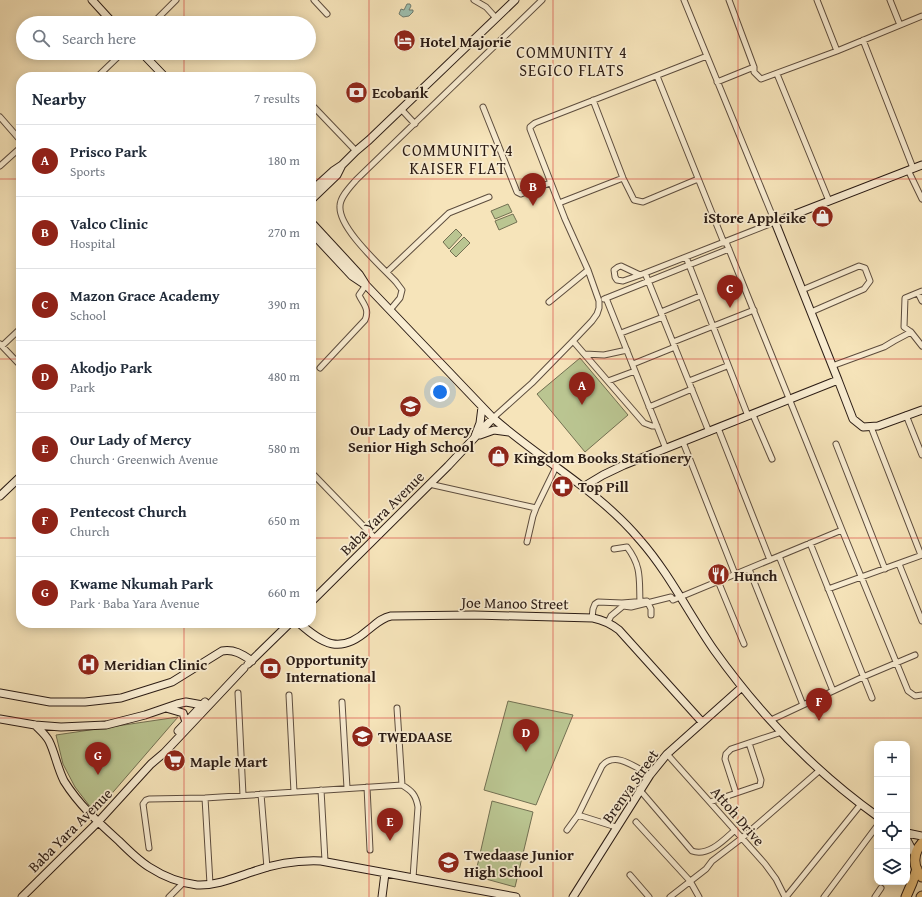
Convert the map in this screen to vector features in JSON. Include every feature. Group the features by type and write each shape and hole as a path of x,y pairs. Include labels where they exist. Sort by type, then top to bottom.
{"highway":[{"path":"906,897 912,883 919,873 915,864 915,854 922,843"}],"main road":[{"path":"92,0 107,16"},
{"path":"316,191 333,171 342,165 515,0"},
{"path":"149,60 160,72"},
{"path":"922,165 775,222 853,419 863,427 871,427 922,410"},
{"path":"316,227 359,274 366,285 493,418 509,432 583,487 616,514 636,534 652,554 714,650 742,687 782,732 820,770 874,814"},
{"path":"316,237 352,276 366,285"},
{"path":"583,487 602,475 838,380"},
{"path":"474,439 480,423 482,407"},
{"name":"Baba Yara Avenue","path":"316,597 474,439 493,418"},
{"path":"474,439 480,434 494,430 509,432"},
{"path":"0,496 16,481"},
{"name":"Joe Manoo Street","path":"305,628 320,641 331,645 345,644 358,638 385,618 392,616 474,615 592,618 608,622 619,630 702,722"},
{"name":"Baba Yara Avenue","path":"22,897 98,822 151,764 164,753 205,705 238,671 252,661 285,628"},
{"path":"0,693 50,702 85,702 121,698 172,682 222,651 235,651 243,654 252,661"},
{"name":"Brenya Street","path":"573,897 639,789 650,774 667,754 742,687"},
{"path":"0,719 35,725 61,727 106,725 186,702 205,705"},
{"name":"Baba Yara Avenue","path":"151,764 161,749 186,722 205,705"},
{"path":"166,708 183,713 186,722"},
{"path":"35,725 43,732 49,741 57,764 73,796 84,809 147,866 163,876 198,885 210,884 236,878 267,868 307,860 325,861 516,897"},
{"path":"910,834 922,836"},
{"path":"910,845 915,854"},
{"path":"382,897 385,873"}],"street":[{"path":"160,16 176,0"},
{"path":"314,0 327,14"},
{"path":"474,0 486,7 496,18"},
{"path":"390,310 400,298 402,290 345,226 340,213 341,200 350,186 542,0"},
{"path":"684,0 775,222 642,274 648,281 709,432"},
{"path":"729,0 756,74 761,78 777,74 837,51 922,16"},
{"path":"817,0 837,51"},
{"path":"890,0 900,24"},
{"path":"863,40 922,199"},
{"path":"493,418 532,383 573,342 597,314 599,308 599,301 588,270 558,203 530,126 707,56"},
{"path":"102,72 115,60"},
{"path":"717,82 754,66"},
{"path":"777,74 829,201"},
{"path":"657,76 698,179 754,310 896,662 908,690 915,696 922,695"},
{"path":"593,100 634,200 640,202 698,179"},
{"path":"483,107 517,192 521,194 550,183"},
{"path":"316,109 356,151"},
{"path":"401,109 415,124"},
{"path":"0,116 16,135"},
{"path":"0,166 16,152"},
{"path":"558,203 624,178"},
{"path":"387,272 449,213 489,197"},
{"path":"599,301 688,264 729,249"},
{"path":"686,257 727,366 772,459"},
{"path":"802,290 859,266 865,268 870,281 864,289 811,312"},
{"path":"549,302 588,270"},
{"path":"320,368 365,320 367,316 366,308 359,295 366,285"},
{"path":"922,301 920,292 907,297 904,301 904,327 911,332 922,346"},
{"path":"620,333 662,315 700,296"},
{"path":"606,298 666,449"},
{"path":"633,364 712,327 754,310"},
{"path":"16,332 1,345 16,361"},
{"path":"832,366 884,347 911,332"},
{"path":"573,342 644,423 657,426"},
{"path":"585,354 604,354 627,350"},
{"path":"689,382 727,366"},
{"path":"608,381 635,371"},
{"path":"649,407 692,390"},
{"path":"906,415 922,455"},
{"path":"828,589 922,555 871,427"},
{"path":"718,428 770,560"},
{"path":"683,442 735,574"},
{"path":"836,444 885,569"},
{"path":"527,542 536,508 556,467"},
{"path":"316,477 375,538"},
{"path":"429,484 536,508"},
{"path":"608,622 611,616 623,606 631,607 671,597 673,600 842,530"},
{"path":"810,543 872,698"},
{"path":"614,549 627,547 633,556 640,572 640,602"},
{"path":"780,556 833,691"},
{"path":"899,564 922,621"},
{"path":"748,569 803,705"},
{"path":"718,581 744,644"},
{"path":"592,618 593,609 595,604 598,602 622,603 647,601 649,603"},
{"path":"649,603 651,615"},
{"path":"771,720 915,654"},
{"path":"238,693 242,795"},
{"path":"289,695 294,792"},
{"path":"342,702 347,788"},
{"path":"397,708 402,785"},
{"path":"736,793 725,756 732,749 782,732"},
{"path":"710,802 757,786 761,783 749,743"},
{"name":"Attoh Drive","path":"667,754 742,838 776,879 785,897"},
{"path":"567,830 578,815 602,766 606,761 618,759 650,774"},
{"path":"670,897 706,869 712,861 742,838 820,770"},
{"path":"149,848 143,804 146,800 151,798 205,798 402,785 413,791 417,799 418,807 413,878"},
{"path":"367,787 370,850"},
{"path":"639,789 692,851 699,852 711,849 718,845 735,830"},
{"path":"321,790 325,861"},
{"path":"262,794 267,868"},
{"path":"205,798 210,884"},
{"path":"785,897 861,804"},
{"path":"578,815 616,827"},
{"path":"636,822 690,882 699,897"},
{"path":"824,897 874,830"},
{"path":"630,875 649,897"},
{"path":"169,897 183,882"},
{"path":"875,897 881,888"}],"green space":[{"path":"508,204 512,212 495,219 491,211"},
{"path":"513,214 517,222 499,230 495,221"},
{"path":"456,229 462,235 449,249 443,242"},
{"path":"464,237 470,243 456,257 450,251"},
{"path":"580,358 628,415 585,452 537,394"},
{"path":"508,701 573,715 536,805 484,790"},
{"path":"178,717 95,813 75,787 63,764 56,735"},
{"path":"492,801 533,812 515,887 475,876"}],"shaded area":[{"path":"407,4 410,4 411,6 409,10 413,10 413,12 409,16 403,17 399,14 401,9 404,10"}],"place":[{"name":"Hotel Majorie","path":"404,41"},
{"name":"Ecobank","path":"356,92"},
{"name":"Valco Clinic","path":"533,206"},
{"name":"iStore Appleike","path":"822,217"},
{"name":"Mazon Grace Academy","path":"730,308"},
{"name":"Prisco Park","path":"582,405"},
{"name":"Our Lady of Mercy Senior High School","path":"411,406"},
{"name":"Kingdom Books Stationery","path":"498,457"},
{"name":"Top Pill","path":"562,486"},
{"name":"Hunch","path":"718,575"},
{"name":"Meridian Clinic","path":"89,664"},
{"name":"Opportunity International","path":"270,668"},
{"name":"Pentecost Church","path":"819,721"},
{"name":"TWEDAASE","path":"362,736"},
{"name":"Akodjo Park","path":"526,752"},
{"name":"Maple Mart","path":"174,761"},
{"name":"Kwame Nkumah Park","path":"98,775"},
{"name":"Our Lady of Mercy","path":"390,841"},
{"name":"Twedaase Junior High School","path":"448,863"}],"district":[{"name":"COMMUNITY 4 SEGICO FLATS","path":"572,61"},
{"name":"COMMUNITY 4 KAISER FLAT","path":"458,159"}]}
